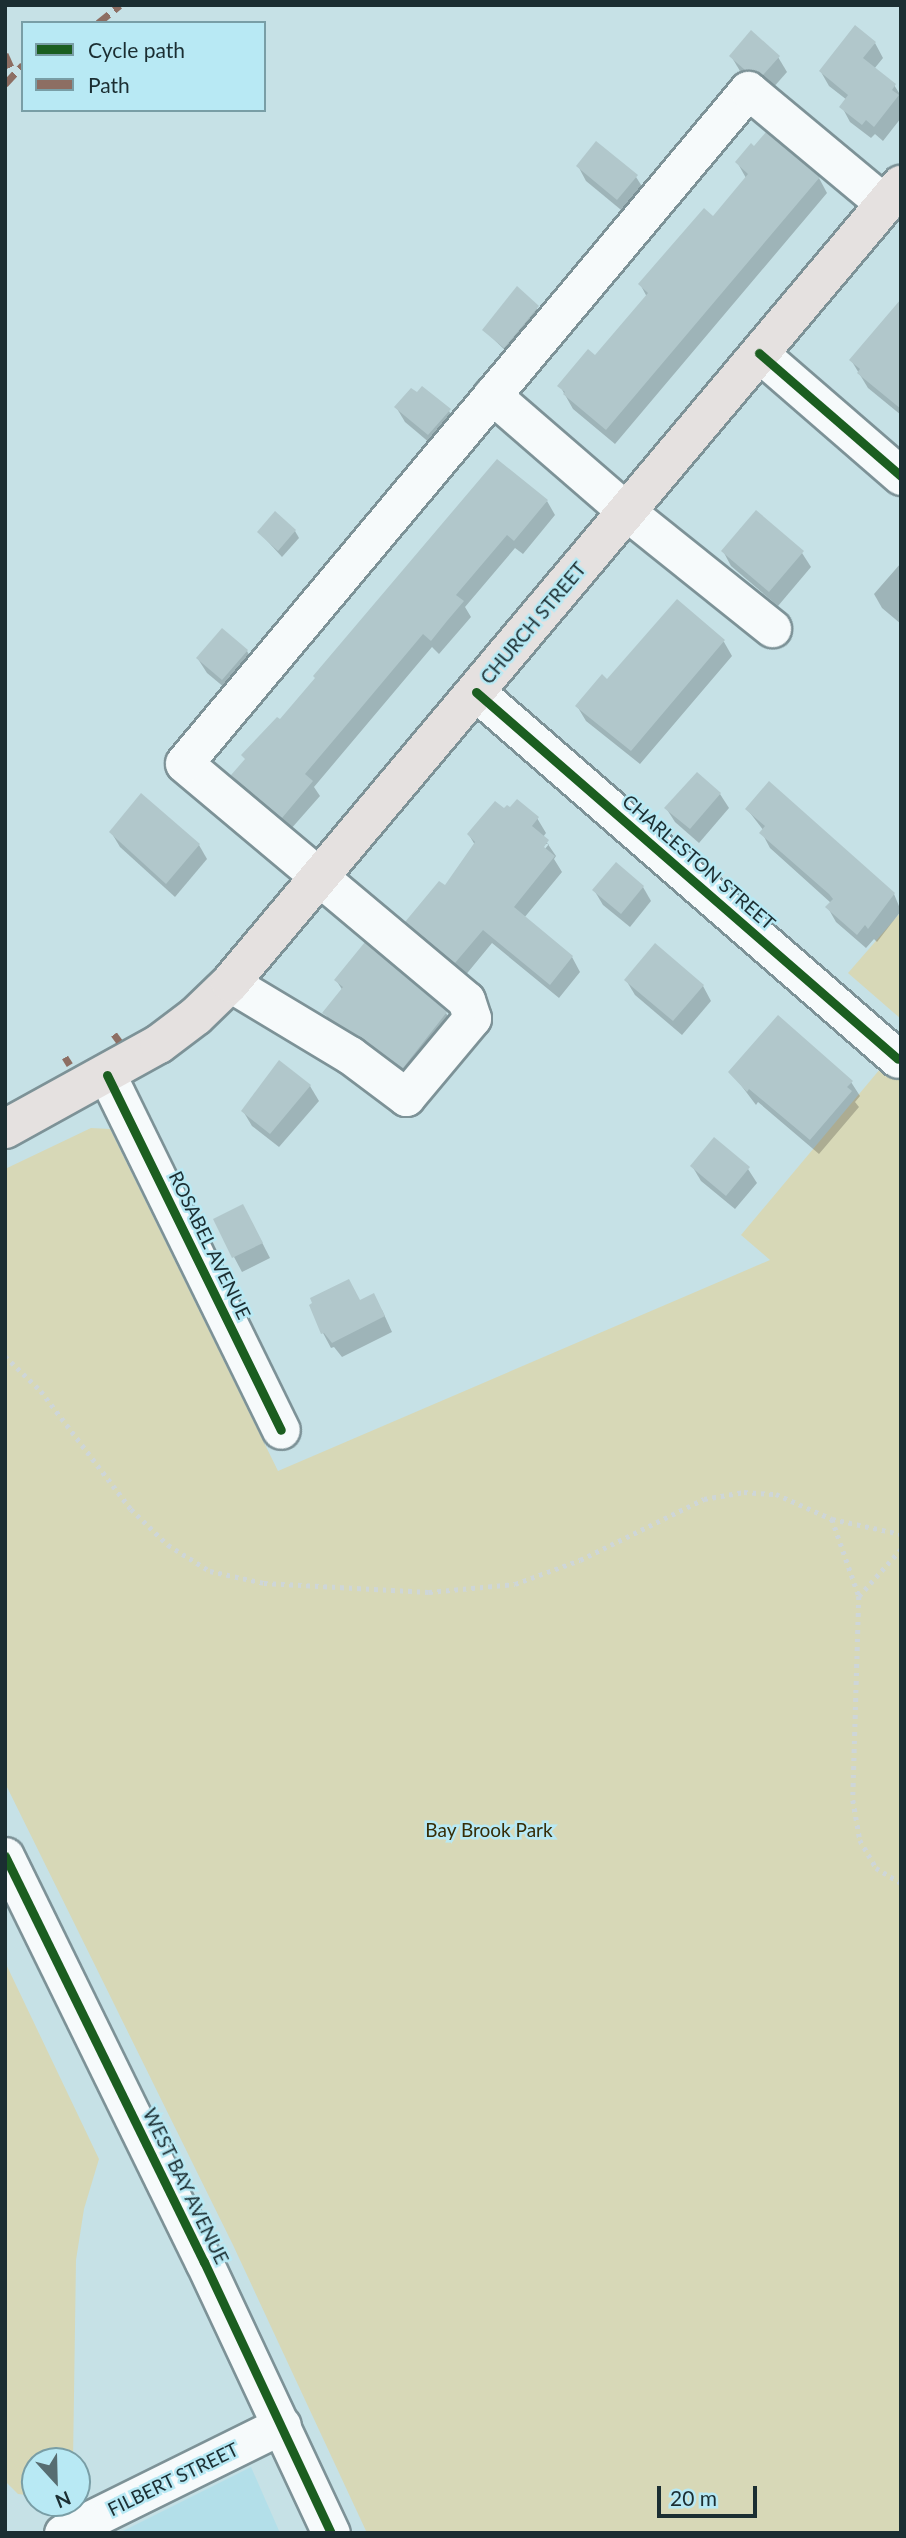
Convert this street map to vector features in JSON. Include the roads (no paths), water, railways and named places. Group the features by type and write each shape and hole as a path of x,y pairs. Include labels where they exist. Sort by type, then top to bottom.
{"main road":[{"name":"CHURCH STREET","path":"5,1129 159,1044 197,1016 230,983 893,194"}],"street":[{"path":"230,983 350,1055 406,1097 472,1018 466,1000 184,763 748,90 893,194"},
{"path":"759,353 901,476"},
{"path":"492,395 627,512 772,628"},
{"name":"CHARLESTON STREET","path":"476,692 898,1059"},
{"name":"ROSABEL AVENUE","path":"107,1075 281,1430"},
{"name":"WEST BAY AVENUE","path":"5,1856 282,2425 331,2533"},
{"name":"FILBERT STREET","path":"63,2533 282,2425"}],"park label":[{"name":"Bay Brook Park","path":"489,1830"}]}
